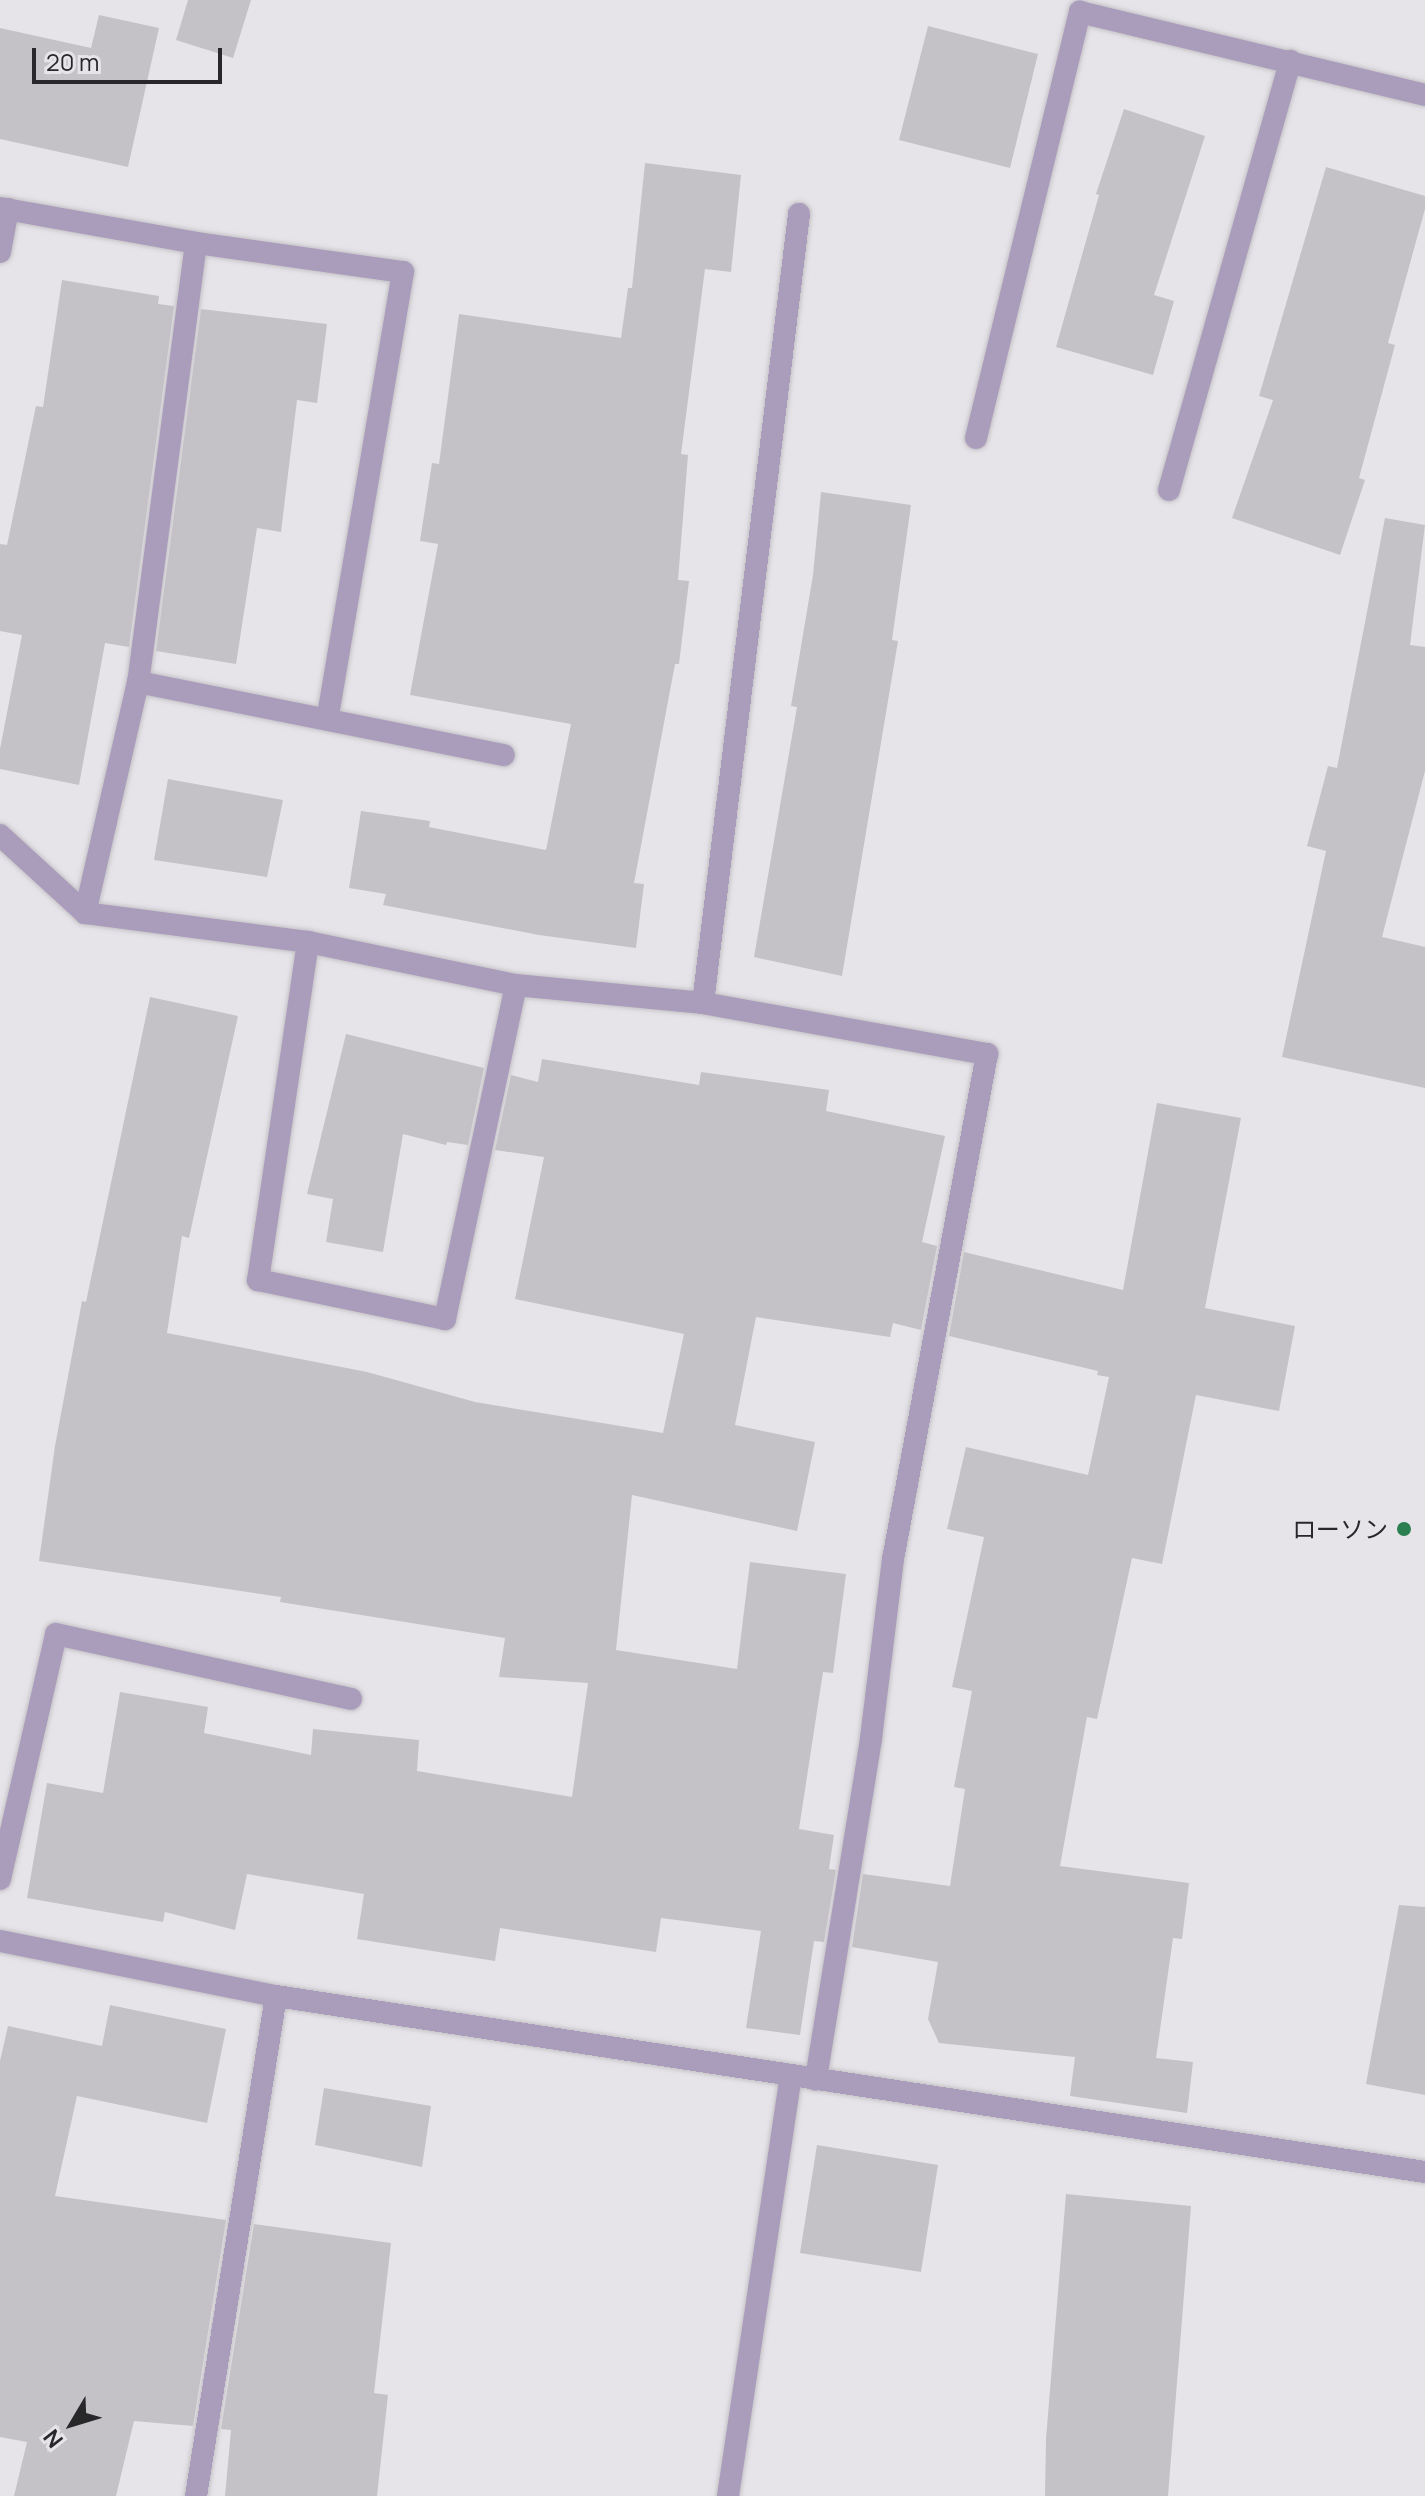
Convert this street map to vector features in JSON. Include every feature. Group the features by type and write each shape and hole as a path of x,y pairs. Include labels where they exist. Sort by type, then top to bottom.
{"street":[{"path":"976,438 1080,12 1425,95"},
{"path":"1169,490 1290,61"},
{"path":"0,252 4,209 196,243 403,272 327,720"},
{"path":"703,1003 799,214"},
{"path":"85,913 138,682 196,243"},
{"path":"138,682 504,755"},
{"path":"0,835 85,913 308,942 516,985 703,1003 987,1054 893,1559 871,1739 816,2080"},
{"path":"308,942 258,1280 304,1290 445,1319 516,985"},
{"path":"0,1879 56,1634 351,1699"},
{"path":"0,1941 276,1996 1425,2172"},
{"path":"196,2496 276,1996"},
{"path":"728,2496 791,2076"}],"building":[{"path":"188,0 251,0 233,58 176,40"},
{"path":"99,15 159,28 128,167 0,139 0,28 91,48"},
{"path":"928,26 1038,54 1010,168 899,140"},
{"path":"1124,109 1205,136 1154,295 1174,301 1153,375 1056,347 1099,195 1096,194"},
{"path":"645,163 741,175 731,272 705,269 681,454 688,455 678,580 689,581 679,664 675,664 634,883 644,884 636,948 539,935 383,905 386,894 349,888 361,811 430,821 429,827 546,850 571,724 410,695 438,544 420,541 432,463 439,464 459,314 621,338 628,288 632,288"},
{"path":"1326,167 1425,196 1425,209 1388,343 1395,345 1359,478 1365,480 1340,555 1232,518 1273,400 1259,396"},
{"path":"62,280 159,296 158,304 174,306 129,647 105,643 79,785 0,769 0,749 22,635 0,631 0,544 7,545 36,406 43,407"},
{"path":"201,309 327,324 317,403 297,400 281,532 257,528 236,664 156,651"},
{"path":"821,492 911,505 892,640 898,641 842,976 754,957 797,707 791,706 813,575"},
{"path":"1385,518 1425,525 1410,645 1425,647 1425,771 1382,937 1425,947 1425,1088 1282,1057 1326,851 1307,846 1328,766 1337,768"},
{"path":"168,779 283,800 267,877 154,860"},
{"path":"150,997 238,1016 189,1238 182,1236 167,1333 367,1372 475,1402 663,1433 684,1334 515,1299 544,1157 495,1150 511,1075 538,1082 542,1059 699,1085 701,1072 829,1090 826,1111 945,1136 922,1242 937,1246 921,1330 893,1323 890,1337 756,1317 735,1425 815,1442 797,1531 632,1495 616,1650 737,1669 750,1562 846,1574 833,1673 823,1672 799,1829 834,1835 829,1869 836,1870 824,1942 814,1941 800,2035 746,2028 761,1931 661,1918 656,1952 500,1928 495,1961 357,1939 364,1894 247,1874 235,1930 165,1912 163,1922 27,1898 47,1783 103,1793 120,1692 208,1707 204,1733 311,1755 313,1729 419,1740 417,1771 572,1797 588,1683 499,1677 505,1638 280,1602 281,1597 39,1561 55,1446 82,1301 86,1302"},
{"path":"346,1034 484,1068 468,1145 447,1142 446,1145 403,1134 383,1252 326,1242 333,1199 307,1194"},
{"path":"1157,1103 1241,1118 1205,1308 1295,1326 1279,1411 1196,1395 1162,1564 1132,1558 1097,1719 1087,1717 1060,1866 1189,1883 1182,1939 1173,1938 1156,2058 1193,2062 1187,2113 1070,2096 1075,2057 939,2043 928,2019 938,1962 852,1947 863,1874 950,1886 965,1789 954,1787 972,1691 952,1687 984,1537 947,1529 966,1447 1088,1475 1109,1377 1097,1375 1098,1371 949,1336 964,1252 1123,1290"},
{"path":"1399,1905 1425,1907 1425,2095 1366,2084"},
{"path":"110,2005 226,2029 207,2123 77,2096 55,2196 226,2220 193,2426 134,2421 116,2496 14,2496 27,2442 0,2437 0,2061 8,2026 102,2046"},
{"path":"324,2088 431,2106 422,2167 315,2145"},
{"path":"817,2145 938,2165 921,2272 800,2253"},
{"path":"1066,2194 1191,2206 1168,2496 1045,2496 1046,2439"},
{"path":"254,2224 391,2243 374,2393 388,2395 377,2496 225,2496 231,2430 221,2429"}],"place":[{"name":"ローソン","path":"1404,1529"}]}
